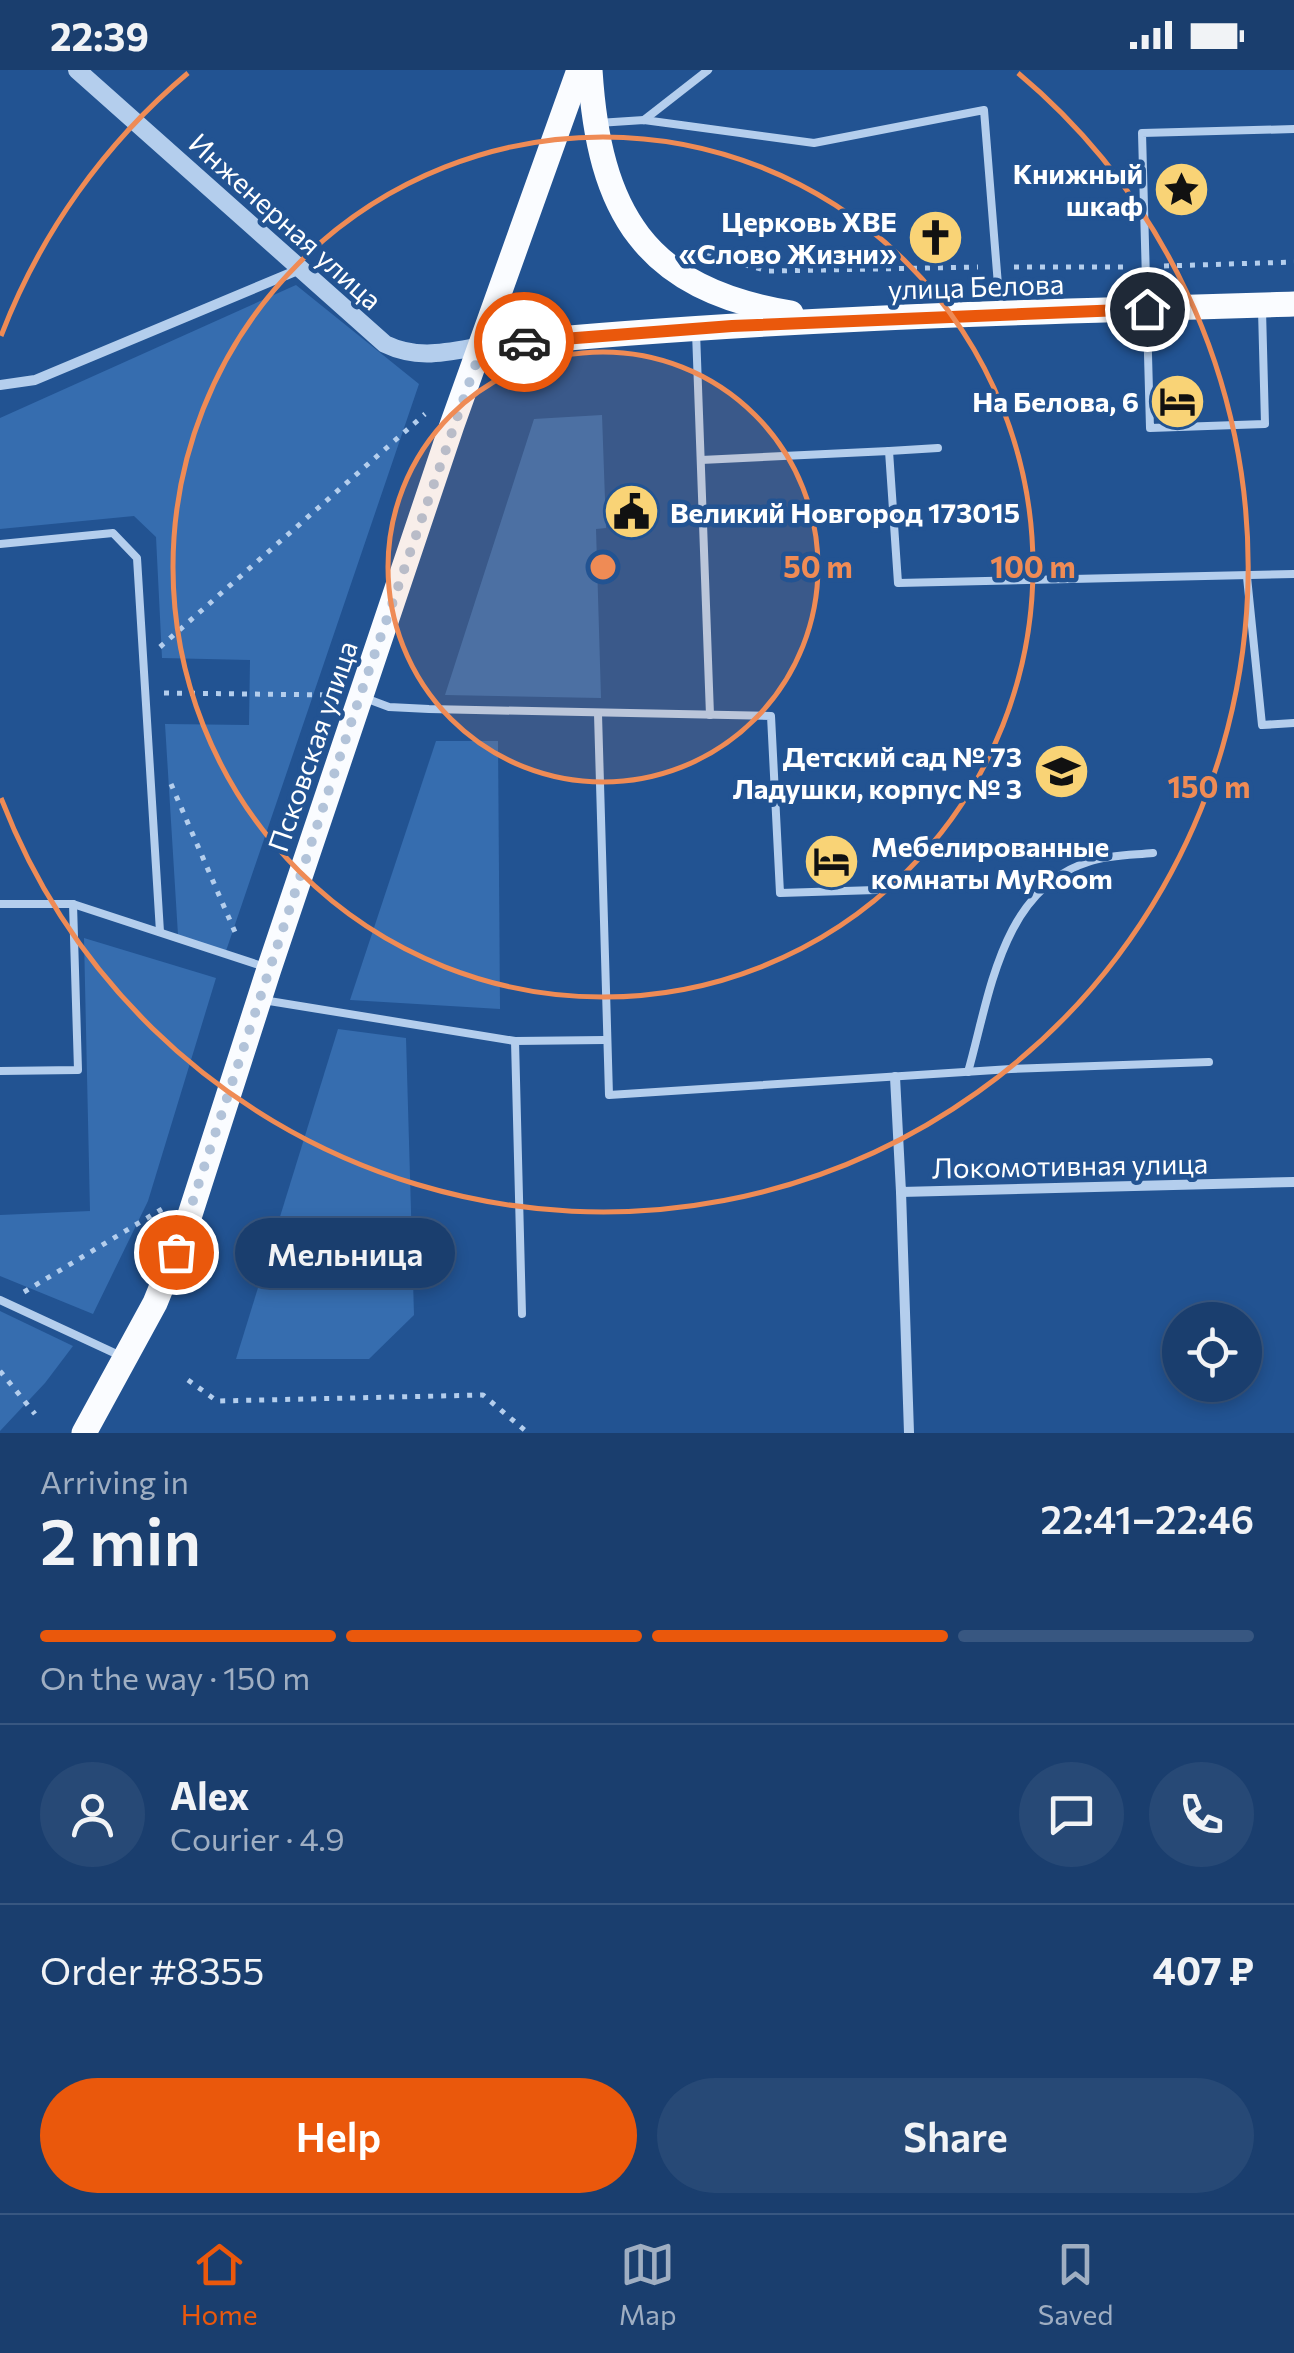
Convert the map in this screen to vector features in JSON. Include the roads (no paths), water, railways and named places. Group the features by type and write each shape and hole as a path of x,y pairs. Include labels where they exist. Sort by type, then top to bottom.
{"main road":[{"name":"Псковская улица","path":"84,1433 155,1303 186,1227 360,696 579,70"},
{"name":"улица Белова","path":"590,70 594,123 612,194 647,247 677,274 715,294 767,309 841,320"},
{"name":"улица Белова","path":"482,346 841,320 1294,304"}],"street":[{"name":"Инженерная улица","path":"77,70 365,329 400,351 424,355 482,346"},
{"path":"0,384 35,380 298,270"},
{"name":"Локомотивная улица","path":"895,1077 901,1192 1294,1182"},
{"path":"901,1192 909,1433"}],"lane":[{"path":"644,120 708,70"},
{"path":"594,123 644,120 814,143 984,110 1000,315"},
{"path":"1262,305 1265,424 1150,428 1142,133 1294,129"},
{"path":"696,328 710,715"},
{"path":"701,460 938,448"},
{"path":"889,452 898,584 1294,574"},
{"path":"0,544 112,533 136,558 160,932"},
{"path":"1247,577 1262,725 1294,723"},
{"path":"360,696 389,707 772,716 780,893 876,890"},
{"path":"598,714 609,1095 968,1072 1209,1062"},
{"path":"968,1072 1006,938 1028,904 1056,876 1092,860 1153,853"},
{"path":"0,904 73,904 269,968"},
{"path":"0,1071 78,1070 73,904"},
{"path":"259,999 515,1041 605,1040"},
{"path":"515,1041 522,1314"},
{"path":"3,1301 126,1358"}],"place":[{"name":"Книжный шкаф","path":"1182,189"},
{"name":"Церковь ХВЕ «Слово Жизни»","path":"936,237"},
{"name":"На Белова, 6","path":"1178,401"},
{"name":"Великий Новгород 173015","path":"631,512"},
{"name":"Детский сад № 73 Ладушки, корпус № 3","path":"1061,772"},
{"name":"Мебелированные комнаты MyRoom","path":"832,862"},
{"name":"Мельница","path":"176,1252"}]}
